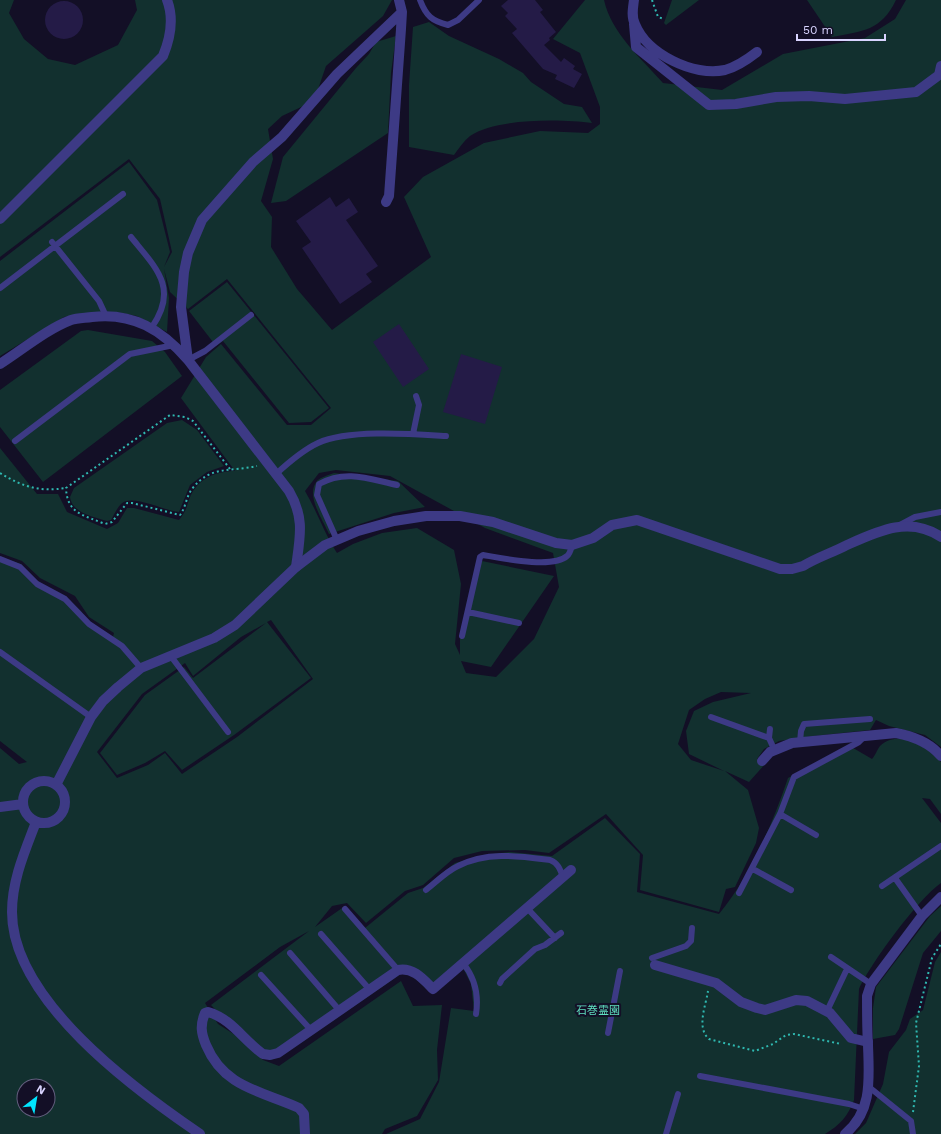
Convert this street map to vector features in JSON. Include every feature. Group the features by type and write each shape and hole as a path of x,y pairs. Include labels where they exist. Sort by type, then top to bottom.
{"street":[{"path":"0,219 163,56 169,42 170,24 169,6 167,0"},
{"path":"386,202 389,196 402,12 399,0"},
{"path":"634,0 632,10 636,47 708,105 736,104 776,97 809,96 845,99 916,92 939,75 941,66"},
{"path":"188,360 181,307 188,253 202,220 253,162 282,137 337,74 402,12"},
{"path":"634,24 648,42 668,59 690,68 706,71 726,70 757,52"},
{"path":"0,364 61,325 72,320 106,316 125,318 152,327 174,345 188,360 268,463 298,506 301,530 296,567"},
{"path":"56,785 91,717 103,701 141,668 214,638 235,624 296,567 325,545 358,531 394,521 426,516 460,516 493,522 556,543 572,545 593,538 612,525 637,520 780,569 792,569 803,566 880,530 896,526 910,526 936,533 941,537"},
{"path":"762,761 774,749 784,745 800,742 896,734 908,736 926,744 941,756"},
{"path":"45,781 56,785 64,796 64,809 61,815 50,823 36,822 27,815 23,804 25,793 33,784 45,781"},
{"path":"0,807 23,804"},
{"path":"36,822 17,874 13,893 12,914 16,946 29,975 56,1012 108,1065 160,1106 200,1134"},
{"path":"305,1134 304,1114 299,1108 237,1084 223,1072 211,1057 200,1028 205,1013 208,1012 215,1014 228,1021 256,1049 270,1056 278,1053 398,970 406,969 413,972 433,989 567,874"},
{"path":"845,1134 854,1126 864,1110 869,1087 867,996 871,984 922,916 941,897"},
{"path":"653,961 716,983 741,1002 757,1008 770,1009 796,1000 807,1001 827,1011 840,1023 851,1038 868,1042"}],"lane":[{"path":"420,0 426,15 433,20 448,25 458,20 479,0"},
{"path":"0,288 54,244 123,194"},
{"path":"131,237 159,273 165,292 162,313 152,327"},
{"path":"54,244 99,301 106,316"},
{"path":"188,360 205,350 251,315"},
{"path":"15,441 130,354 174,345"},
{"path":"413,434 419,405 416,396"},
{"path":"276,474 290,461 318,442 340,436 413,434 446,436"},
{"path":"337,540 317,495 319,484 331,478 345,475 397,485"},
{"path":"896,526 915,518 941,512"},
{"path":"462,636 480,557 483,555 548,562 562,560 568,556 572,545"},
{"path":"0,559 20,566 37,584 65,599 92,627 122,646 141,668"},
{"path":"468,612 519,623"},
{"path":"0,652 91,717"},
{"path":"170,655 228,732"},
{"path":"711,717 769,738"},
{"path":"800,742 801,731 804,724 870,719"},
{"path":"770,729 769,738 774,749"},
{"path":"739,894 780,814 794,777 859,742 864,736"},
{"path":"780,814 816,835"},
{"path":"882,886 940,849"},
{"path":"426,890 458,866 484,857 516,856 550,860 555,862 567,874"},
{"path":"753,868 791,890"},
{"path":"894,878 922,916"},
{"path":"527,908 555,938"},
{"path":"345,909 398,970"},
{"path":"653,961 686,946 690,941 692,928"},
{"path":"500,983 502,978 535,950 561,933"},
{"path":"321,934 370,990"},
{"path":"290,953 340,1011"},
{"path":"831,957 871,984"},
{"path":"463,963 472,974 476,988 478,1002 476,1014"},
{"path":"827,1011 847,968"},
{"path":"608,1033 620,971"},
{"path":"261,976 311,1030"},
{"path":"700,1076 849,1104 864,1110"},
{"path":"869,1087 911,1121 913,1134"},
{"path":"666,1134 678,1094"}],"path":[{"path":"652,0 658,17 664,19"},
{"path":"0,473 12,481 40,490 66,488 170,415 185,417 193,421 230,469"},
{"path":"66,488 68,504 74,511 105,524 112,522 127,503 180,515 190,490 207,474 230,469 242,469 268,463"},
{"path":"911,1121 919,1079 916,1023 932,958 941,944"},
{"path":"710,982 702,1023 704,1032 709,1039 755,1051 768,1046 786,1035 794,1034 842,1044 850,1043 855,1039"}],"green space":[{"name":"石巻霊園","path":"0,0 14,0 9,13 24,39 48,59 75,65 118,45 137,10 135,0 392,0 383,16 326,66 314,101 282,116 268,129 273,159 261,201 272,217 271,247 297,289 332,330 431,257 404,197 423,177 484,143 540,131 588,133 600,124 600,107 580,53 553,39 585,0 604,0 613,24 620,34 628,45 663,83 722,90 783,54 865,38 895,19 906,0 941,0 941,747 925,735 889,726 876,720 870,730 779,741 764,749 757,759 765,764 749,782 725,771 748,790 759,828 756,843 735,887 726,889 719,912 640,890 643,855 606,814 549,853 525,850 482,851 454,858 423,885 405,891 366,923 347,903 332,906 315,927 345,906 365,928 408,893 423,888 455,863 483,855 510,852 552,856 605,818 640,854 637,892 719,914 741,883 760,849 788,778 848,745 872,759 880,746 887,741 904,739 912,742 929,751 941,762 941,814 930,799 922,798 941,823 941,883 931,891 896,932 884,948 859,989 854,1100 849,1111 835,1127 825,1134 386,1134 420,1119 439,1082 451,1008 474,1011 471,984 463,968 433,994 412,976 402,973 283,1055 271,1060 259,1056 263,1060 279,1066 401,981 413,1006 442,1005 437,1050 438,1080 417,1116 385,1129 382,1134 0,1134 0,748 19,764 27,762 0,741 0,557 21,564 41,585 65,596 89,621 113,637 114,633 89,617 75,596 40,578 22,561 0,553 0,448 37,494 58,494 67,512 107,529 118,523 127,508 134,508 179,520 186,509 192,493 200,483 210,476 222,472 235,471 181,398 206,357 221,344 287,425 311,425 331,408 227,279 188,309 170,292 164,269 169,298 167,332 137,316 116,312 86,313 64,317 0,356 0,261 129,162 157,200 170,252 164,267 172,252 160,199 129,159 0,257","holes":["336,470 390,476 485,528 553,553 559,587 534,639 496,677 466,673 461,661 491,667 554,576 477,560 460,638 460,655 455,644 461,584 454,550 417,528 382,533 353,544 337,553 305,491 319,473","271,620 313,679 237,737 182,774 165,753 148,765 117,778 97,752 142,694 185,663 193,676 241,637 266,623 193,678 184,667 145,695 100,753 117,775 145,763 165,751 182,770 234,735 311,678 267,622","721,692 751,693 713,702 694,711 686,731 689,754 724,771 691,760 678,744 689,710 705,699","309,931 211,1005 243,1040 218,1024 205,1003 280,947"]},
{"path":"672,0 699,0 666,25 664,23"},
{"path":"807,0 896,0 884,18 877,24 862,31 832,37"},
{"path":"429,22 449,36 499,59 523,73 531,82 564,104 582,107 592,123 530,121 496,126 482,130 470,136 454,155 409,147 409,85 413,27"},
{"path":"396,36 391,73 388,133 286,201 271,203 283,157 369,54 376,42"},
{"path":"227,282 329,408 311,422 289,423 223,341 216,346 189,311"},
{"path":"88,330 152,341 165,352 182,376 43,482 0,427 0,390 81,331"},
{"path":"182,420 197,430 224,466 207,472 190,485 179,512 132,500 121,504 111,520 107,521 84,514 75,507 70,497 74,488 167,423"},
{"path":"334,473 398,481 425,507 394,513 329,534 316,508 313,493 317,481"},
{"path":"941,906 941,931 923,953 899,1029 895,1035 873,1039 873,1008 876,987 930,916"},
{"path":"941,952 941,1134 855,1134 866,1123 883,1084 889,1052 906,1030 910,1019 923,1010 935,962"}],"building":[{"path":"508,0 535,0 543,10 540,12 556,32 544,45 561,62 564,58 575,66 573,69 582,74 574,88 555,79 557,75 543,69 512,33 517,29 505,16 508,13 501,6"},
{"path":"64,1 77,7 83,20 77,33 64,39 51,33 45,20 51,7"},
{"path":"330,197 336,207 349,198 358,212 346,220 378,266 366,274 372,282 340,304 302,248 311,242 296,221"},
{"path":"399,324 429,369 403,387 373,342"},
{"path":"461,354 502,367 485,424 443,412"}]}
